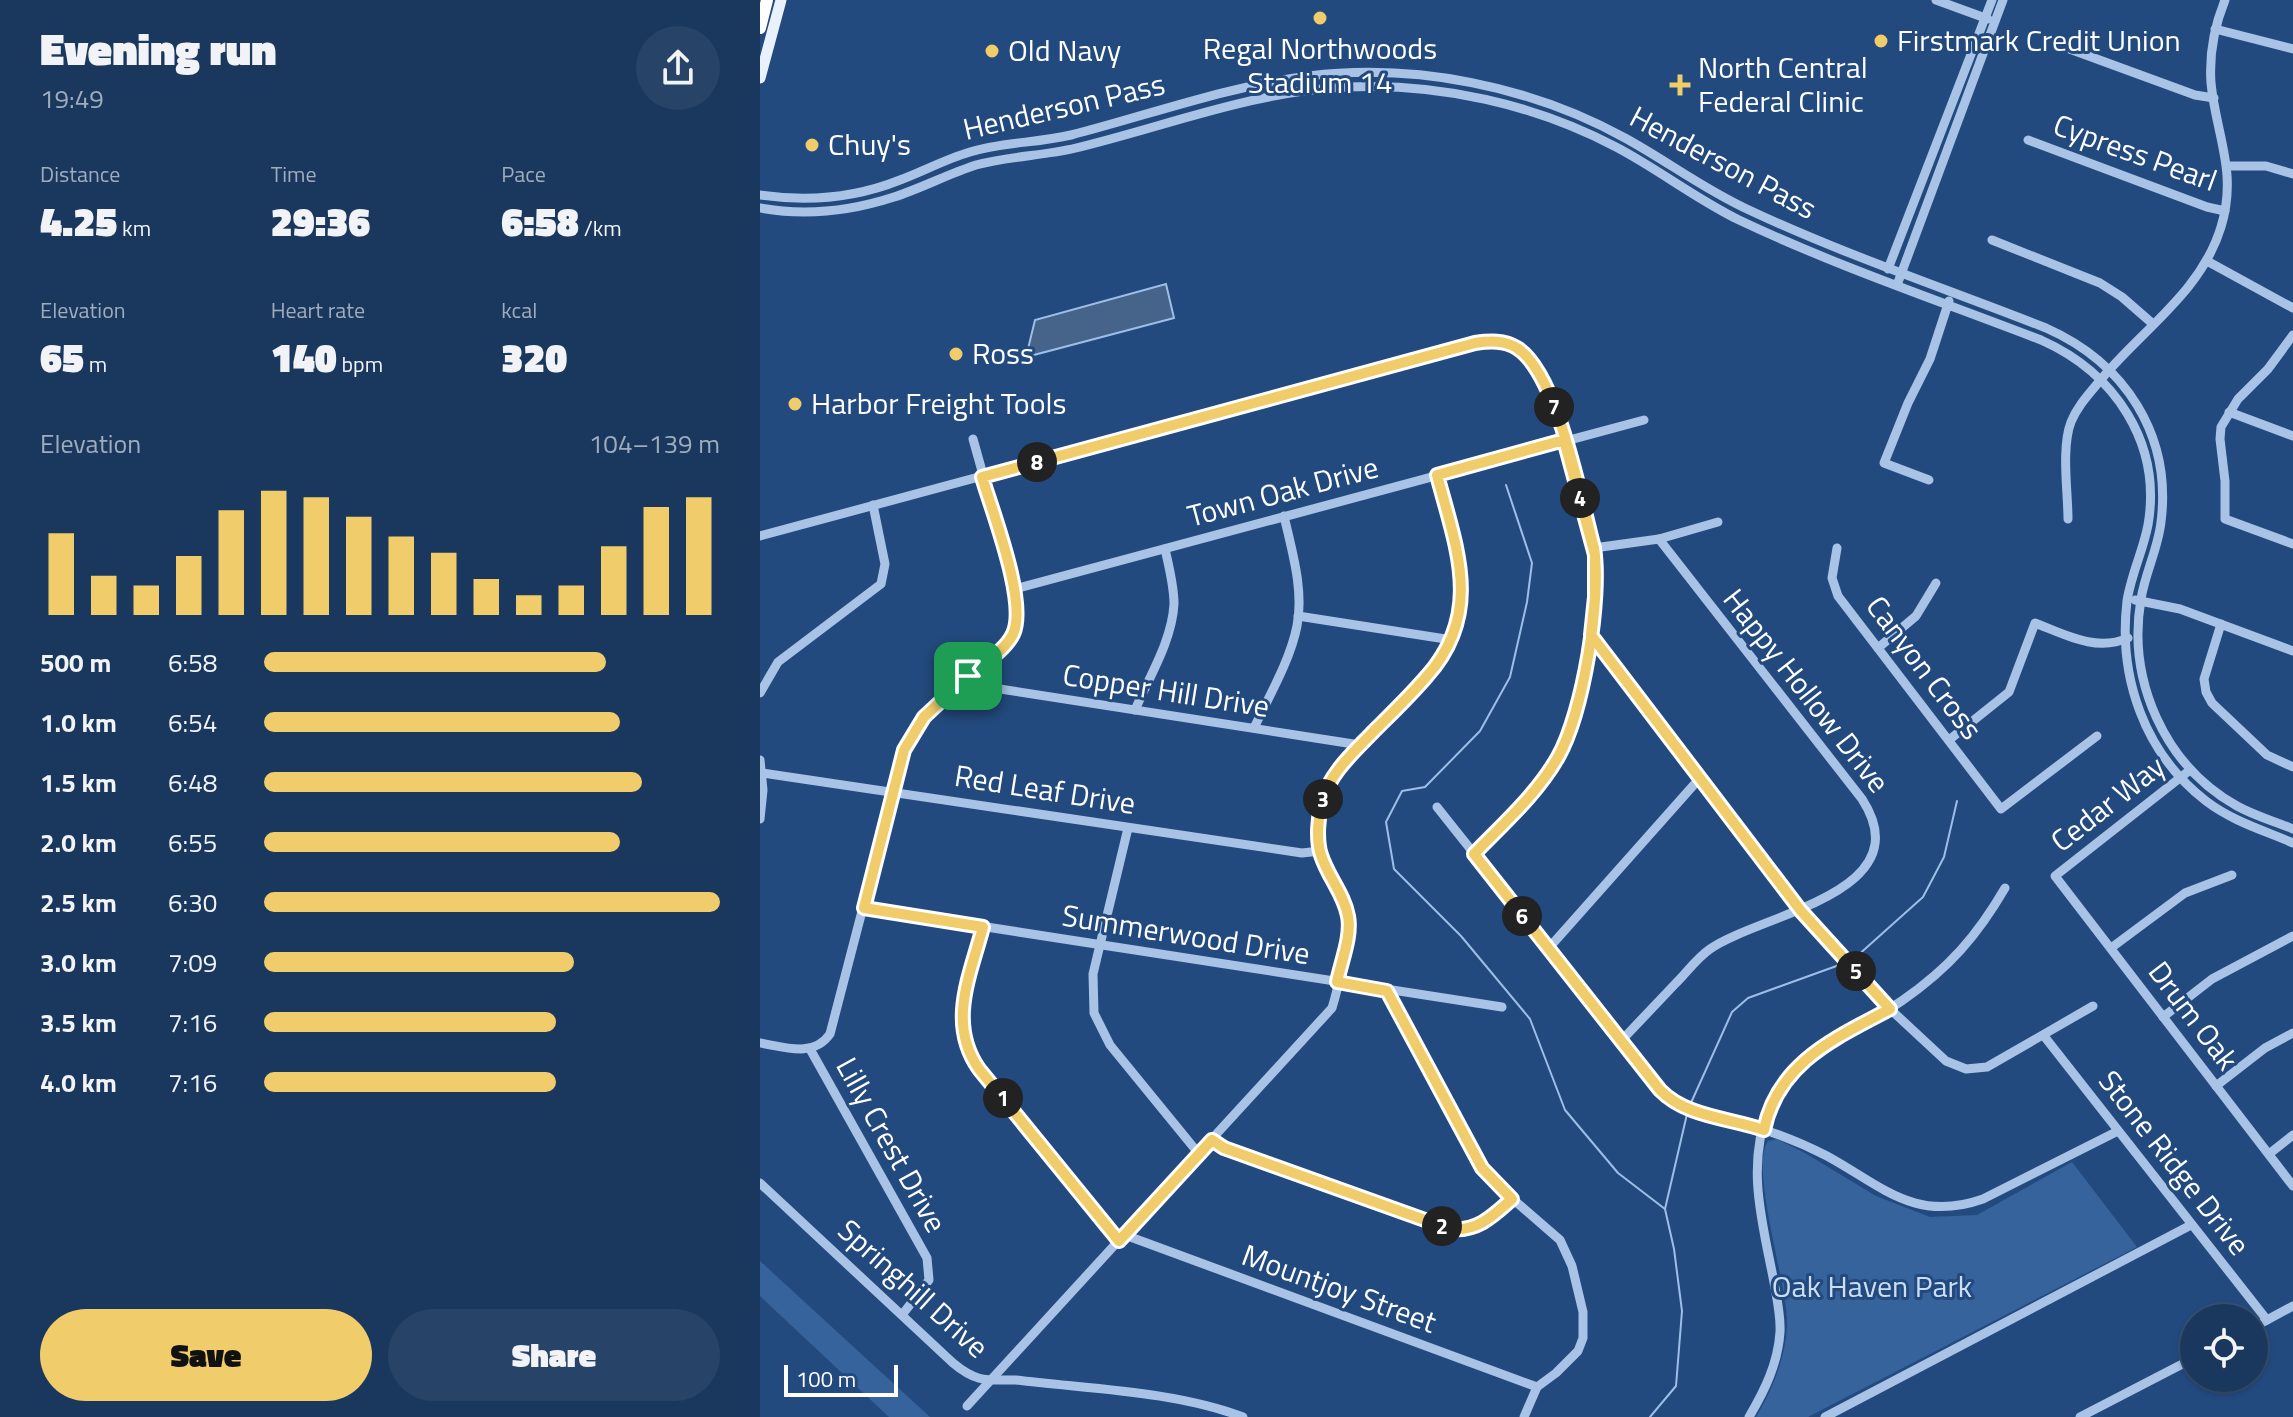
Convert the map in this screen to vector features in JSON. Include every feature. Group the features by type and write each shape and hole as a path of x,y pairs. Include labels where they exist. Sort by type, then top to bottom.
{"highway":[{"path":"760,28 767,0"}],"main road":[{"path":"760,78 781,0"}],"street":[{"path":"1936,0 1990,20"},
{"path":"1897,285 1990,20 1992,0"},
{"path":"1884,280 1990,20 2003,0"},
{"path":"2068,519 2069,428 2078,408 2109,368 2189,288 2207,261 2225,211 2227,166 2210,68 2215,29 2225,0"},
{"path":"2215,29 2293,49"},
{"path":"2064,47 2195,95 2214,98"},
{"name":"Henderson Pass","path":"760,195 816,199 872,189 987,147 1053,139 1285,80 1345,73 1426,76 1479,85 1564,109 1624,137 1745,208 2064,336 2109,368 2134,398 2150,432 2161,469 2161,524 2140,601 2138,633 2139,660 2151,705 2164,733 2190,770 2237,806 2293,829"},
{"path":"1426,76 1428,89"},
{"path":"1285,80 1287,93"},
{"name":"Henderson Pass","path":"760,208 789,212 842,210 875,202 989,162 1077,148 1287,93 1349,87 1428,89 1522,109 1571,125 1618,148 1739,220 2058,347 2101,379 2123,405 2138,437 2148,471 2148,522 2128,599 2125,640 2129,679 2143,720 2158,749 2181,779 2208,803 2230,817 2293,843"},
{"path":"1154,112 1158,125"},
{"name":"Cypress Pearl","path":"2028,140 2225,211"},
{"path":"2227,166 2266,166 2293,174"},
{"path":"872,189 875,202"},
{"path":"1992,240 2100,283 2153,324"},
{"path":"2207,261 2293,308"},
{"path":"1929,480 1884,463 1930,359 1953,291"},
{"path":"2293,335 2268,369 2229,412 2221,427 2220,439 2225,519 2293,544"},
{"path":"760,536 1486,341 1507,344 1525,355 1547,390 1594,548 1596,576 1591,635 1570,728 1557,759 1540,783 1474,854"},
{"path":"2229,412 2293,436"},
{"name":"Town Oak Drive","path":"1015,589 1644,420"},
{"name":"Lilly Crest Drive","path":"902,1315 929,1280 927,1258 810,1049 823,1044 830,1034 904,750 915,729 936,704 1005,645 1013,635 1017,622 1015,589 973,439"},
{"path":"967,1406 1329,1011 1349,926 1344,902 1320,851 1320,818 1325,792 1339,769 1360,745 1428,675 1452,640 1457,627 1462,598 1461,569 1437,475"},
{"path":"760,693 772,670 792,650 881,584 885,564 873,505"},
{"path":"1254,728 1290,650 1298,616 1296,569 1284,516"},
{"path":"1594,548 1659,539 1718,522"},
{"name":"Happy Hollow Drive","path":"1621,1041 1712,947 1801,911 1847,884 1871,857 1876,845 1875,823 1862,799 1659,539"},
{"name":"Canyon Cross","path":"1837,548 1832,578 1835,590 2001,809 2097,736"},
{"path":"1135,710 1167,637 1173,614 1173,590 1165,549"},
{"path":"1878,648 1916,616 1936,583"},
{"path":"2128,599 2180,609 2293,651"},
{"path":"1298,616 1452,640"},
{"path":"1949,740 2009,692 2035,623 2091,643 2107,644 2138,633"},
{"path":"2221,624 2204,679 2206,692 2212,703 2267,755 2293,767"},
{"path":"1591,635 1801,911 1890,1009 1938,1055 1966,1069 1987,1067 2093,1006"},
{"name":"Copper Hill Drive","path":"968,676 987,687 1360,745"},
{"path":"760,760 760,819"},
{"name":"Cedar Way","path":"2055,876 2190,770"},
{"name":"Red Leaf Drive","path":"762,773 1302,853 1320,851"},
{"path":"1548,949 1699,779"},
{"path":"1437,807 1660,1090 1676,1103 1764,1130 1827,1156 1892,1196 1914,1204 1937,1207 1961,1206 1983,1199 2118,1131"},
{"path":"1128,828 1099,946 1092,996 1100,1028 1110,1045 1199,1154"},
{"path":"2111,948 2185,893 2232,875"},
{"name":"Drum Oak","path":"2055,876 2293,1186"},
{"path":"1749,1417 1775,1364 1780,1328 1757,1189 1759,1148 1777,1094 1800,1065 1828,1041 1909,996 1971,941 2005,888"},
{"name":"Summerwood Drive","path":"864,908 1502,1007"},
{"path":"983,927 963,1008 962,1026 970,1053 979,1069 1122,1238"},
{"path":"2163,1017 2212,979 2293,936"},
{"path":"1387,991 1482,1168 1512,1199 1550,1229 1568,1252 1583,1312 1583,1338 1578,1351 1537,1387 1524,1417"},
{"path":"2216,1086 2265,1048 2293,1033"},
{"name":"Stone Ridge Drive","path":"2044,1036 2254,1304"},
{"path":"760,1043 810,1049"},
{"path":"2269,1154 2293,1135"},
{"path":"1212,1140 1224,1148 1450,1229 1480,1225 1512,1199"},
{"name":"Springhill Drive","path":"760,1183 972,1377 1174,1399 1243,1417"},
{"path":"1825,1417 2191,1225"},
{"name":"Mountjoy Street","path":"1122,1238 1537,1387"},
{"path":"2268,1319 2293,1306"},
{"path":"2080,1417 2180,1365"}],"green space":[{"name":"Oak Haven Park","path":"1777,1139 1876,1196 1930,1217 1977,1215 2072,1162 2137,1247 1808,1417 1756,1417 1778,1372 1787,1324 1763,1176 1763,1155 1768,1141"},
{"path":"760,1261 930,1417 889,1417 760,1296"}],"shaded area":[{"path":"1166,284 1174,318 1026,357 1035,320"}],"waterway":[{"path":"1506,485 1532,563 1527,602 1510,677 1480,731 1425,787 1402,791 1386,822 1394,869 1461,936 1530,1019 1565,1110 1618,1173 1665,1209 1682,1311 1676,1386 1650,1417"},
{"path":"1856,957 1923,897 1944,857 1957,801"},
{"path":"1690,1105 1732,1012 1748,998 1842,964"},
{"path":"1665,1209 1687,1114"}],"place":[{"name":"Regal Northwoods Stadium 14","path":"1320,18"},
{"name":"Firstmark Credit Union","path":"1881,41"},
{"name":"Old Navy","path":"992,51"},
{"name":"North Central Federal Clinic","path":"1680,85"},
{"name":"Chuy's","path":"812,145"},
{"name":"Ross","path":"956,354"},
{"name":"Harbor Freight Tools","path":"795,404"}],"route":[{"path":"968,676 924,717 904,750 864,908 983,927 965,994 962,1026 966,1045 979,1069 1119,1241 1212,1140 1224,1148 1450,1229 1480,1225 1512,1199 1482,1168 1387,991 1337,982 1349,926 1348,916 1337,885 1321,857 1318,840 1323,800 1334,776 1428,675 1447,649 1457,627 1462,598 1461,569 1437,475 1564,440 1594,548 1595,555 1596,576 1595,597 1591,635 1801,911 1890,1009 1828,1041 1800,1065 1777,1094 1764,1130 1689,1109 1660,1090 1474,854 1540,783 1557,759 1570,728 1588,650 1595,597 1594,548 1556,410 1537,371 1525,355 1507,344 1498,341 1475,343 982,477 1015,589 1017,622 1013,635 1005,645 968,676"}]}
